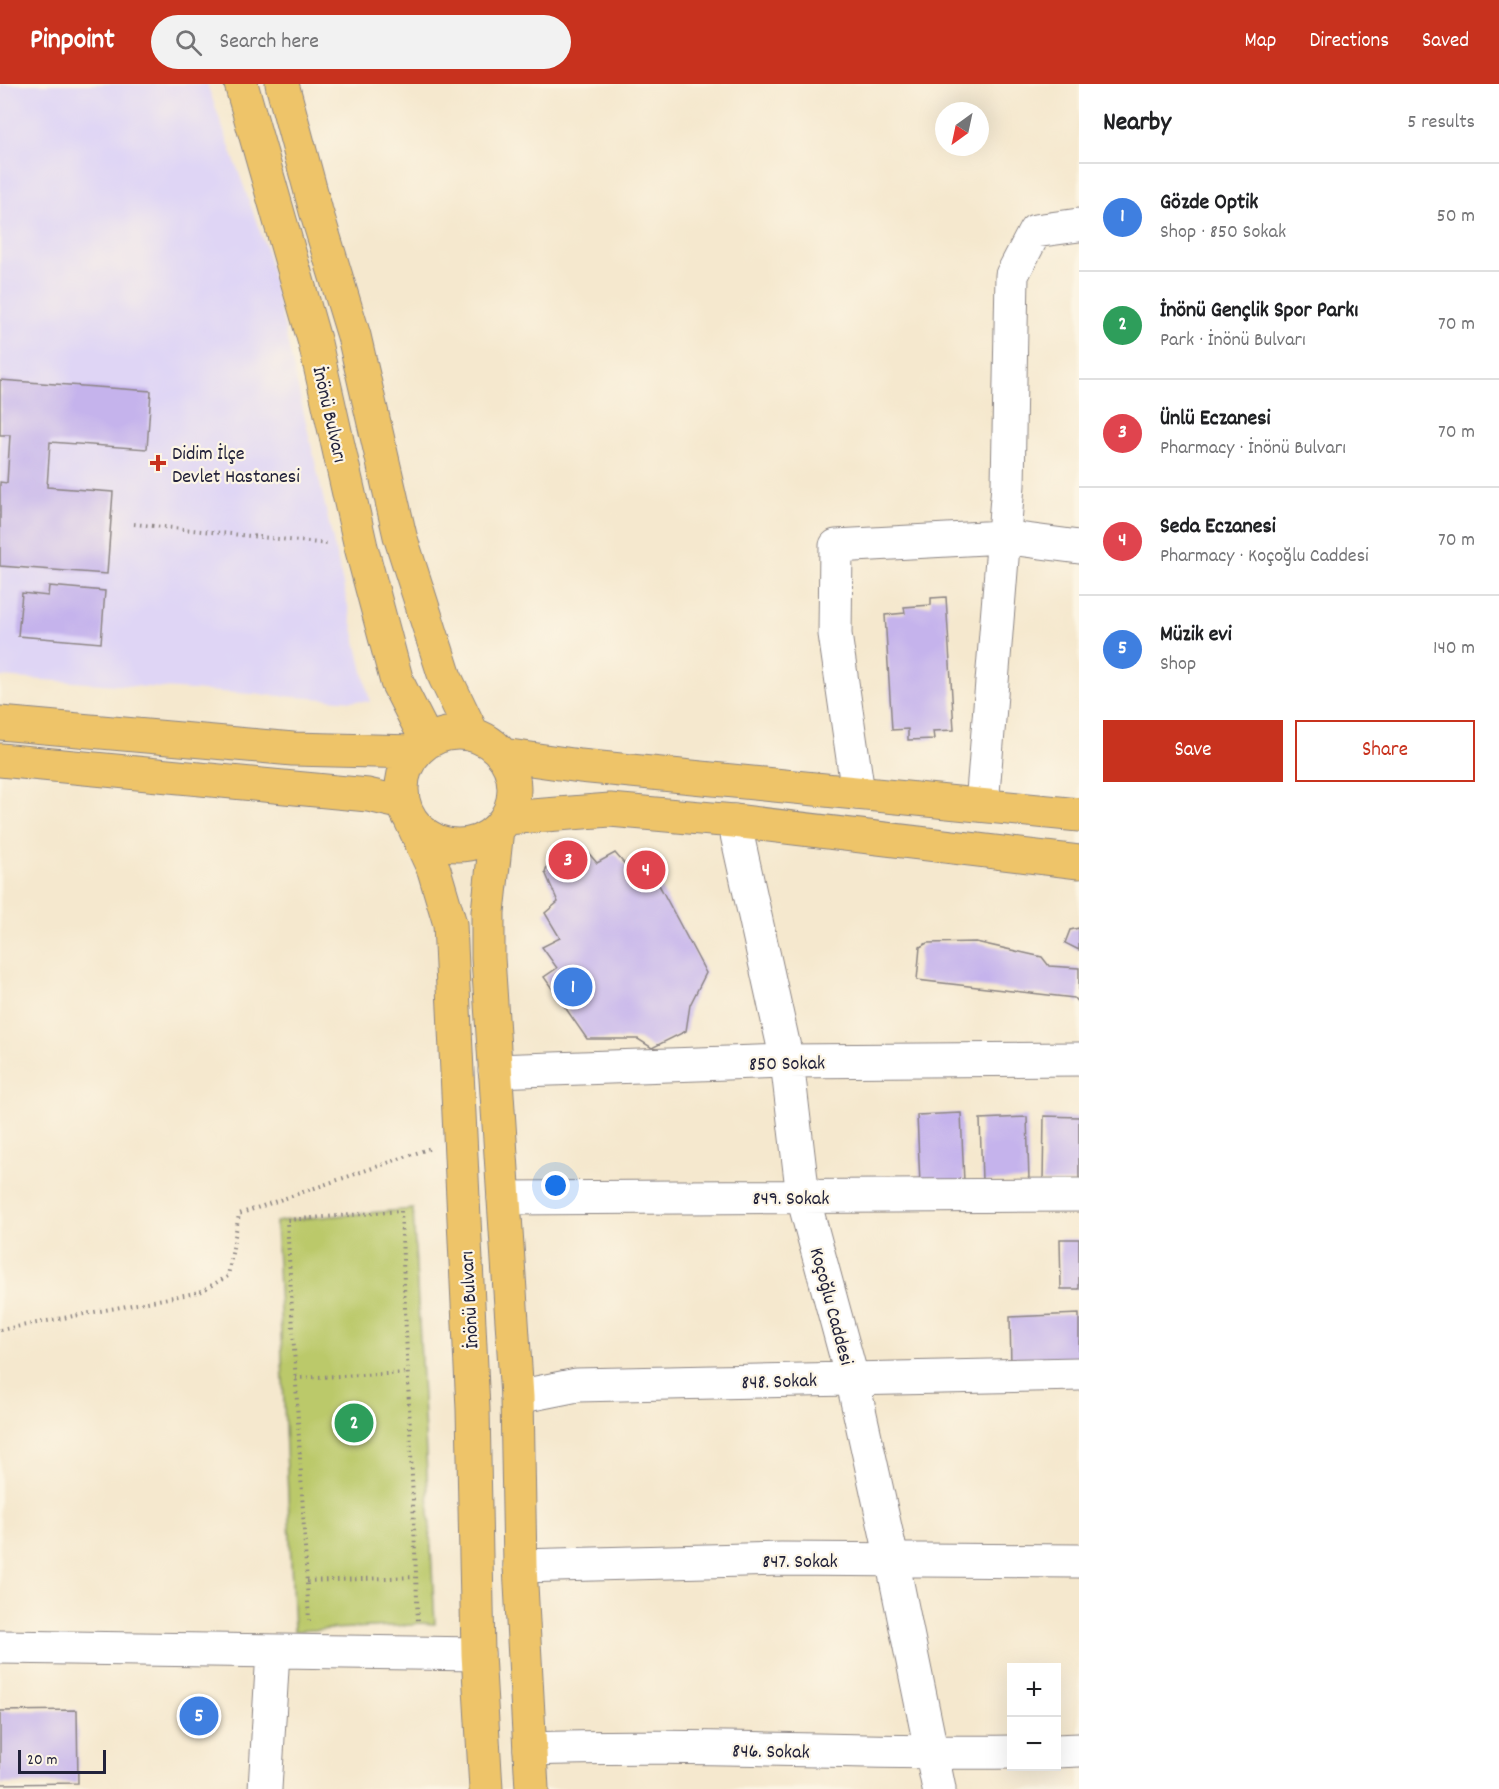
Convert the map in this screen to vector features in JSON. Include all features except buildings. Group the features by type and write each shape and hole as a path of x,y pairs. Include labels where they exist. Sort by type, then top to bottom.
{"main road":[{"name":"İnönü Bulvarı","path":"242,84 315,343 361,547 397,682 421,746"},
{"name":"İnönü Bulvarı","path":"282,84 354,336 400,536 445,677 473,735"},
{"path":"0,723 293,749 421,746 442,735 458,732 473,735 490,743 503,755 511,770 514,786 512,802 502,823 488,912 488,958 517,1396 520,1566 532,1789"},
{"path":"421,746 406,767 401,785 406,811 421,831 436,840 452,845 470,844 486,838 502,823 610,810 734,821 1079,862"},
{"path":"503,755 580,766 1079,815"},
{"path":"0,760 368,795 406,811"},
{"name":"İnönü Bulvarı","path":"406,811 434,870 450,924 473,1409 478,1654 486,1789"}],"street":[{"path":"982,805 1008,485 1012,275 1035,231 1079,225"},
{"path":"858,793 835,634 836,546 1003,537 1079,547"},
{"name":"Koçoğlu Caddesi","path":"734,821 787,1061 803,1197 852,1378 939,1789"},
{"name":"850 Sokak","path":"495,1071 787,1061 1079,1059"},
{"name":"849. Sokak","path":"504,1198 1079,1195"},
{"name":"848. Sokak","path":"517,1396 577,1385 1079,1374"},
{"name":"847. Sokak","path":"520,1566 781,1559 1079,1561"},
{"path":"0,1647 478,1654"},
{"path":"265,1789 273,1651"},
{"name":"846. Sokak","path":"531,1749 601,1746 933,1753 1007,1752"},
{"path":"1061,1751 1079,1750"}],"path":[{"path":"134,524 361,547"},
{"path":"0,1330 200,1292 228,1276 239,1214 460,1138"},
{"path":"311,1651 287,1220 401,1211 419,1653"},
{"path":"295,1378 408,1373"},
{"path":"307,1581 416,1577"}],"shaded area":[{"name":"Didim İlçe Devlet Hastanesi","path":"0,84 207,84 266,248 370,702 0,677"}],"green space":[{"path":"413,1209 435,1624 418,1623 294,1631 276,1222"}],"place":[{"name":"Didim İlçe Devlet Hastanesi","path":"158,463"},
{"name":"Ünlü Eczanesi","path":"568,860"},
{"name":"Seda Eczanesi","path":"646,870"},
{"name":"Gözde Optik","path":"573,987"},
{"name":"İnönü Gençlik Spor Parkı","path":"354,1423"},
{"name":"Müzik evi","path":"199,1716"}]}
